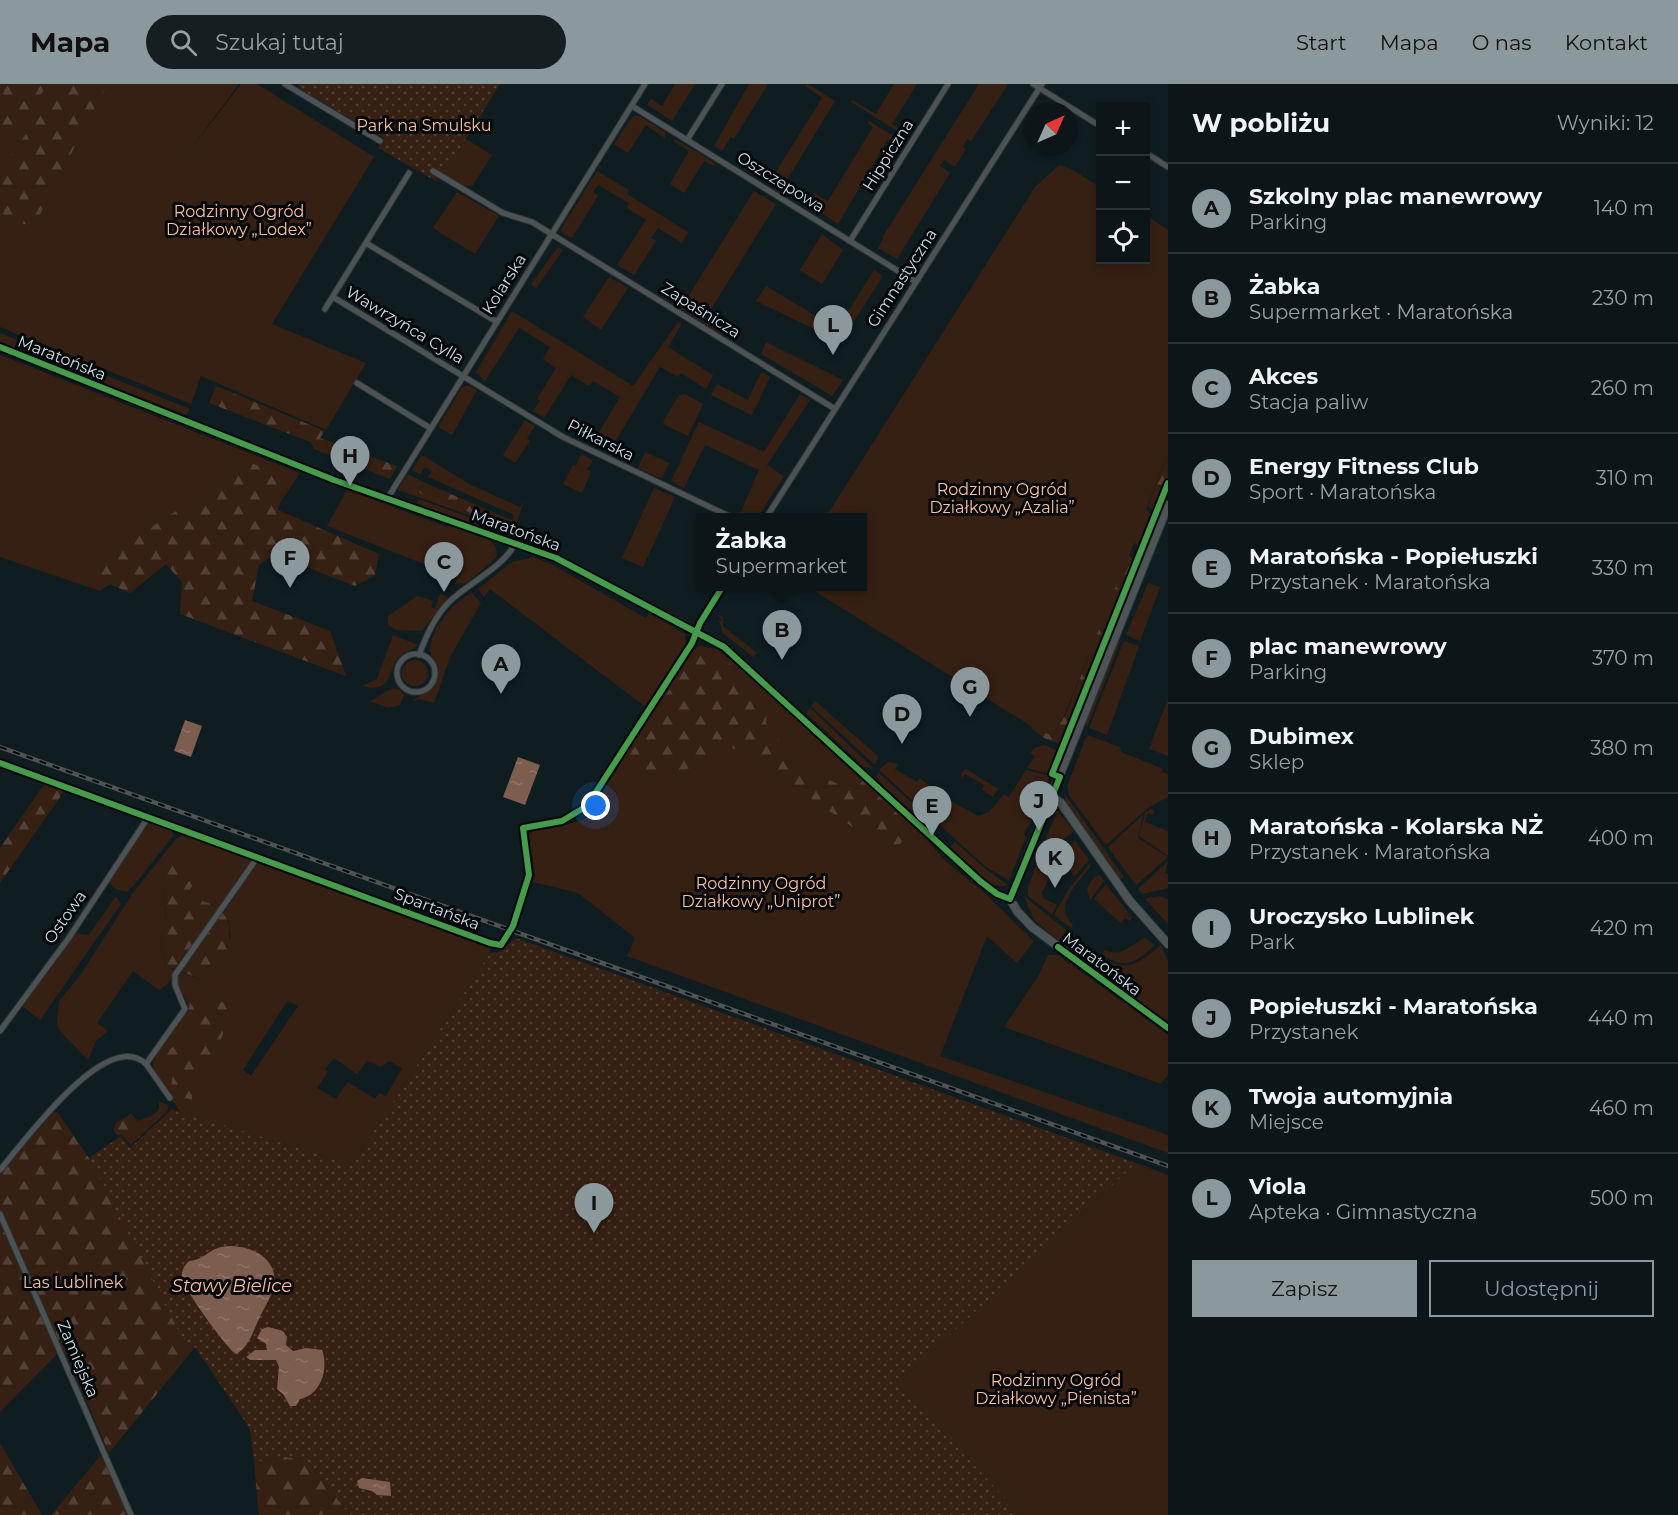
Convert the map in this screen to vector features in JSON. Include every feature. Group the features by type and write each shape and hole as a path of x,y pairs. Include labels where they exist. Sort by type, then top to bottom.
{"main road":[{"name":"Maratońska","path":"0,347 318,474 516,543 574,567 724,647 741,660 980,880 997,894 1011,899 1017,911 1032,927 1168,1028"},
{"path":"1011,899 1168,505"},
{"path":"1052,797 1062,805 1129,900 1168,944"}],"street":[{"path":"285,84 380,141"},
{"name":"Kolarska","path":"387,499 645,84"},
{"path":"687,140 722,84"},
{"name":"Hippiczna","path":"850,241 948,84"},
{"path":"1033,84 1041,86 1096,123"},
{"name":"Gimnastyczna","path":"769,513 1041,86"},
{"name":"Oszczepowa","path":"632,106 916,282"},
{"path":"1150,156 1168,167"},
{"name":"Zapaśnicza","path":"433,171 503,213 532,222 835,409"},
{"name":"Wawrzyńca Cylla","path":"325,309 409,173"},
{"path":"366,243 496,322"},
{"name":"Wawrzyńca Cylla","path":"333,297 463,376"},
{"name":"Piłkarska","path":"463,376 571,442 722,513"},
{"path":"357,383 430,428"},
{"path":"419,655 432,624 446,606 505,560 516,543"},
{"path":"696,633 720,591"},
{"name":"Spartańska","path":"0,763 490,943 502,945 513,926 530,873 523,828 562,821 587,806 692,643 696,633"},
{"path":"419,655 430,661 434,678 422,691 411,691 400,684 397,671 402,660 419,655"},
{"name":"Ostowa","path":"0,1031 68,939 149,816"},
{"path":"146,1064 185,1009 175,985 175,975 257,858"},
{"path":"0,1170 62,1095 92,1071 124,1056 134,1056 146,1064 171,1098"},
{"name":"Zamiejska","path":"0,1214 131,1515"}],"green space":[{"name":"Rodzinny Ogród Działkowy „Lodex”","path":"0,84 239,84 187,154 241,84 257,84 374,157 272,324 366,363 326,430 201,376 191,404 0,327"},
{"path":"2,84 48,84 0,153 0,88"},
{"path":"61,84 107,84 34,226 0,219 0,171"},
{"name":"Park na Smulsku","path":"298,84 500,84 444,174 436,181 378,148 384,138 300,89"},
{"path":"675,84 695,84 672,121 647,105 651,99 662,106"},
{"path":"749,84 768,84 734,139 731,137 722,151 714,146"},
{"path":"808,84 835,101 782,188 771,180 822,98 805,86"},
{"path":"894,84 917,84 892,124 903,131 902,134 851,102 852,100 876,114"},
{"path":"979,84 1008,84 971,141 967,139 963,147 966,149 955,167 944,160 940,166 950,173 897,259 878,248 882,238"},
{"path":"633,116 639,116 665,132 665,138 646,125 628,153 614,144"},
{"path":"869,121 903,142 901,146 888,139 838,224 815,209 811,200 815,193 828,201 873,127 868,123"},
{"path":"466,139 492,155 473,185 465,187 444,174"},
{"path":"675,139 715,163 713,166 704,161 684,193 670,184 689,151 673,141"},
{"name":"Rodzinny Ogród Działkowy „Azalia”","path":"1059,165 1071,169 1096,185 1096,264 1150,264 1150,218 1168,230 1168,454 1146,509 1153,517 1141,547 1134,543 1065,714 1053,735 1041,732 814,591 867,591 867,513 829,513 1035,187"},
{"path":"597,171 629,190 627,194 688,232 682,243 658,228 651,238 656,241 634,275 617,265 646,220 627,208 629,203 598,185 593,192 598,196 572,238 562,233 561,229"},
{"path":"754,191 776,204 705,319 727,332 721,334 660,295 662,291 683,305"},
{"path":"457,192 499,216 475,254 433,228"},
{"path":"822,234 843,250 822,284 800,270"},
{"path":"558,247 563,250 536,288 531,284"},
{"path":"874,270 883,276 852,324 847,325 837,340 756,301 766,286 831,325 833,322 839,326"},
{"path":"609,277 628,288 601,330 583,317"},
{"path":"512,311 633,386 678,322 682,324 668,347 713,375 706,389 681,373 678,377 660,367 609,452 592,444 620,397 593,381 589,386 571,375 544,418 533,411 540,401 537,399 556,368 543,359 550,347 519,328 485,381 476,372"},
{"path":"0,333 190,409 186,415 0,342"},
{"path":"766,342 843,380 832,396 761,354"},
{"path":"0,355 300,473 278,506 218,483 227,502 100,591 0,557"},
{"path":"761,372 770,377 752,415 711,395 717,384 748,400"},
{"path":"469,385 477,390 452,435 438,427 462,387"},
{"path":"216,386 325,431 320,438 397,466 390,479 314,449 311,442 209,403"},
{"path":"685,394 703,404 688,436 663,422 679,395"},
{"path":"800,394 810,400 767,465 784,476 761,513 740,513 759,470 705,445 684,488 671,481 699,422 764,452"},
{"path":"525,420 535,426 527,438 530,441 515,463 503,455"},
{"path":"645,452 669,463 662,479 638,468"},
{"path":"581,453 593,461 587,469 591,472 582,493 563,484 573,465 576,466"},
{"path":"1168,454 1168,478 1159,495 1161,496 1155,512 1148,506"},
{"path":"422,455 471,485 520,507 524,501 514,531 398,490 407,474 420,480 419,483 512,521 514,515 428,477 432,471 425,467 420,474 412,470"},
{"path":"250,462 272,473 280,481 278,510 379,554 375,575 355,586 316,571 279,551 259,565 252,601 330,631 346,676 180,614 182,582 166,564 130,593 79,570 161,521"},
{"path":"416,479 513,521 511,528 421,494 416,488"},
{"path":"654,488 675,497 643,567 622,558"},
{"path":"347,490 447,527 449,524 480,534 493,543 497,557 467,583 455,584 457,577 327,526"},
{"path":"419,499 526,538 533,541 532,544 417,504"},
{"path":"1128,555 1135,560 1062,745 1044,738 1027,724 1041,732 1053,735 1066,714"},
{"path":"533,557 551,564 646,618 649,613 685,634 686,646 647,708 490,589 484,597 478,589 512,562"},
{"path":"1137,566 1140,567 1070,742 1064,747"},
{"path":"1148,583 1160,587 1140,641 1126,635"},
{"path":"472,593 481,603 450,657 434,703 420,699 412,702 436,682 437,677 430,651 438,625 457,603"},
{"path":"440,594 448,597 422,631 396,630 388,625 388,616 417,596 433,601 431,607 435,609"},
{"path":"717,614 723,617 723,626 757,653 753,657 723,633 719,621 722,620"},
{"path":"393,635 418,645 398,658 384,684 372,688 362,686 377,679"},
{"path":"1121,640 1087,727 1086,722 1117,643"},
{"path":"1124,641 1139,646 1107,735 1089,728"},
{"name":"Rodzinny Ogród Działkowy „Uniprot”","path":"699,646 717,649 759,683 817,739 923,833 942,857 980,889 1034,941 1017,963 987,936 940,1056 1168,1135 1168,1153 627,956 635,938 578,893 533,882 535,875 529,835 533,831 581,820 597,811 603,803 605,787 688,654"},
{"path":"711,651 724,658 768,701 766,723 798,759 838,784 854,773 906,822 905,837 900,844 887,846 867,837 743,752 730,747 674,776 654,775 628,758 667,693 696,655"},
{"path":"415,660 424,664 428,673 424,682 415,686 406,682 402,673 406,664"},
{"path":"393,688 400,690 404,695 400,705 388,708 370,701"},
{"path":"1168,699 1168,756 1149,749"},
{"path":"815,701 878,756 875,765 811,706"},
{"path":"810,708 873,768 864,767 806,713"},
{"path":"1087,735 1120,747 1121,752 1163,769 1162,772 1168,774 1168,797 1149,807 1106,845 1069,795 1067,786"},
{"path":"1044,745 1060,752 1050,774 1027,768 1035,756 1030,753 1034,748"},
{"path":"888,762 898,764 895,769 917,782 920,778 947,799 978,816 989,812 1004,794 1009,797 1026,770 1050,776 1032,821 1024,833 1026,837 1009,880 986,867 879,770"},
{"path":"966,769 998,789 993,797 982,790 984,785 965,774 962,778 961,773"},
{"path":"878,772 934,823 930,827 880,783 877,777"},
{"path":"45,783 65,790 0,883 0,848"},
{"path":"1064,793 1124,877 1120,879 1066,802"},
{"path":"1151,809 1154,810 1153,815 1148,813 1145,822 1168,831 1168,856 1139,836 1145,813"},
{"path":"1057,810 1074,831 1056,845 1056,864 1042,892 1043,898 1057,905 1052,914 1028,896 1028,887"},
{"path":"1143,815 1138,838 1168,857 1136,885 1108,847"},
{"path":"151,820 171,827 173,836 127,892 115,889 108,881"},
{"path":"183,835 253,858 218,909 212,904 187,907 182,903 193,885 164,885 166,920 160,944 166,965 174,970 172,976 159,990 133,971 97,1023 108,1031 96,1041 88,1060 60,1031 57,1023 59,1001 79,977 133,893 176,839"},
{"path":"1075,840 1089,860 1074,877 1068,867 1074,865 1069,846"},
{"path":"955,842 1008,885 992,884 977,874 950,847"},
{"path":"175,861 180,863 182,870 193,877 193,885 182,903 187,907 196,900 211,904 222,912 230,930 229,938 238,945 240,952 233,964 217,959 202,980 166,965 160,944 166,920 164,885 168,866"},
{"path":"1168,861 1165,873 1168,874 1168,888 1142,894 1138,889"},
{"path":"261,862 490,947 490,953 352,1165 180,1112 154,1071 153,1061 187,1008 188,1002 177,986 180,972 202,980 217,959 233,964 229,921 223,914 253,868","holes":["287,1001 298,1006 251,1076 243,1070","334,1058 357,1074 367,1061 381,1067 389,1061 402,1068 386,1096 379,1093 375,1099 348,1082 336,1099 317,1088 328,1072 325,1069"]},
{"path":"1091,862 1066,903 1067,918 1073,925 1071,928 1054,915 1068,890"},
{"path":"1100,875 1104,881 1090,900 1087,888 1094,877"},
{"path":"1106,884 1132,918 1130,921 1125,918 1121,923 1094,899"},
{"path":"116,896 121,904 40,1020 22,1006 73,933 89,935"},
{"path":"1024,896 1068,932 1065,936 1081,948 1084,945 1114,964 1131,965 1161,945 1168,962 1168,1021 1083,960 1034,920"},
{"path":"1158,896 1168,899 1168,924 1145,899"},
{"path":"516,938 1136,1163 897,1384 1021,1515 350,1515 306,1459 285,1457 254,1462 250,1429 195,1347 186,1345 89,1158 121,1136 130,1148 172,1109 352,1165 490,953 499,952"},
{"path":"1145,938 1155,945 1136,960 1117,962 1102,954 1105,950 1122,951"},
{"path":"1048,955 1058,955 1168,1035 1168,1075 1161,1084 1004,1027 1039,975"},
{"path":"218,996 220,1003 235,1002 237,1008 219,1014 214,1020 224,1031 215,1056 196,1083 192,1100 186,1098 178,1101 170,1093 173,1074 178,1070 178,1065 167,1055 167,1050 175,1046 192,1054 200,1038 210,1034 210,1031 195,1022 181,1019 188,1012 191,999 201,1007 210,1007 213,999"},
{"path":"159,1101 168,1105 168,1110 131,1145 122,1135 117,1135 114,1130 116,1123 131,1114 138,1121 153,1115 159,1109"},
{"name":"Las Lublinek","path":"53,1112 58,1113 89,1158 195,1347 109,1453 66,1354 57,1354 0,1412 0,1175"},
{"name":"Rodzinny Ogród Działkowy „Pienista”","path":"1136,1163 1168,1175 1168,1515 1021,1515 897,1384"},
{"path":"0,1443 42,1515 0,1515"},
{"path":"102,1454 127,1515 51,1515"},
{"path":"285,1457 306,1459 350,1515 259,1515 254,1462"}],"water":[{"path":"185,720 202,726 191,757 174,751"},
{"path":"518,757 540,765 525,805 503,797"},
{"name":"Stawy Bielice","path":"221,1247 241,1247 260,1254 272,1269 274,1278 272,1293 250,1339 236,1354 206,1318 182,1278 183,1269 189,1261"},
{"name":"Stawy Bielice","path":"268,1327 283,1331 287,1337 286,1345 293,1351 306,1348 322,1350 324,1372 322,1380 313,1392 300,1399 296,1406 290,1406 277,1389 279,1367 276,1360 250,1360 246,1357 255,1350 267,1350 266,1344 257,1338 262,1329"},
{"path":"362,1478 390,1482 391,1496 377,1495 372,1491 359,1488 357,1481"}],"railway":[{"path":"0,747 1168,1166"}],"cycle path":[{"path":"0,347 334,480 556,558 724,647 980,881 997,894 1010,899 1060,777 1052,774 1168,483"},
{"path":"0,763 490,943 501,945 513,926 529,875 523,828 562,821 587,806 692,643 700,623 720,591"},
{"path":"1058,947 1168,1028"}],"place":[{"name":"Viola","path":"833,355"},
{"name":"Maratońska - Kolarska NŻ","path":"350,486"},
{"name":"plac manewrowy","path":"290,588"},
{"name":"Akces","path":"444,592"},
{"name":"Żabka","path":"782,660"},
{"name":"Szkolny plac manewrowy","path":"501,694"},
{"name":"Dubimex","path":"970,717"},
{"name":"Energy Fitness Club","path":"902,744"},
{"name":"Popiełuszki - Maratońska","path":"1039,831"},
{"name":"Maratońska - Popiełuszki","path":"932,836"},
{"name":"Twoja automyjnia","path":"1055,888"},
{"name":"Uroczysko Lublinek","path":"594,1233"}]}
